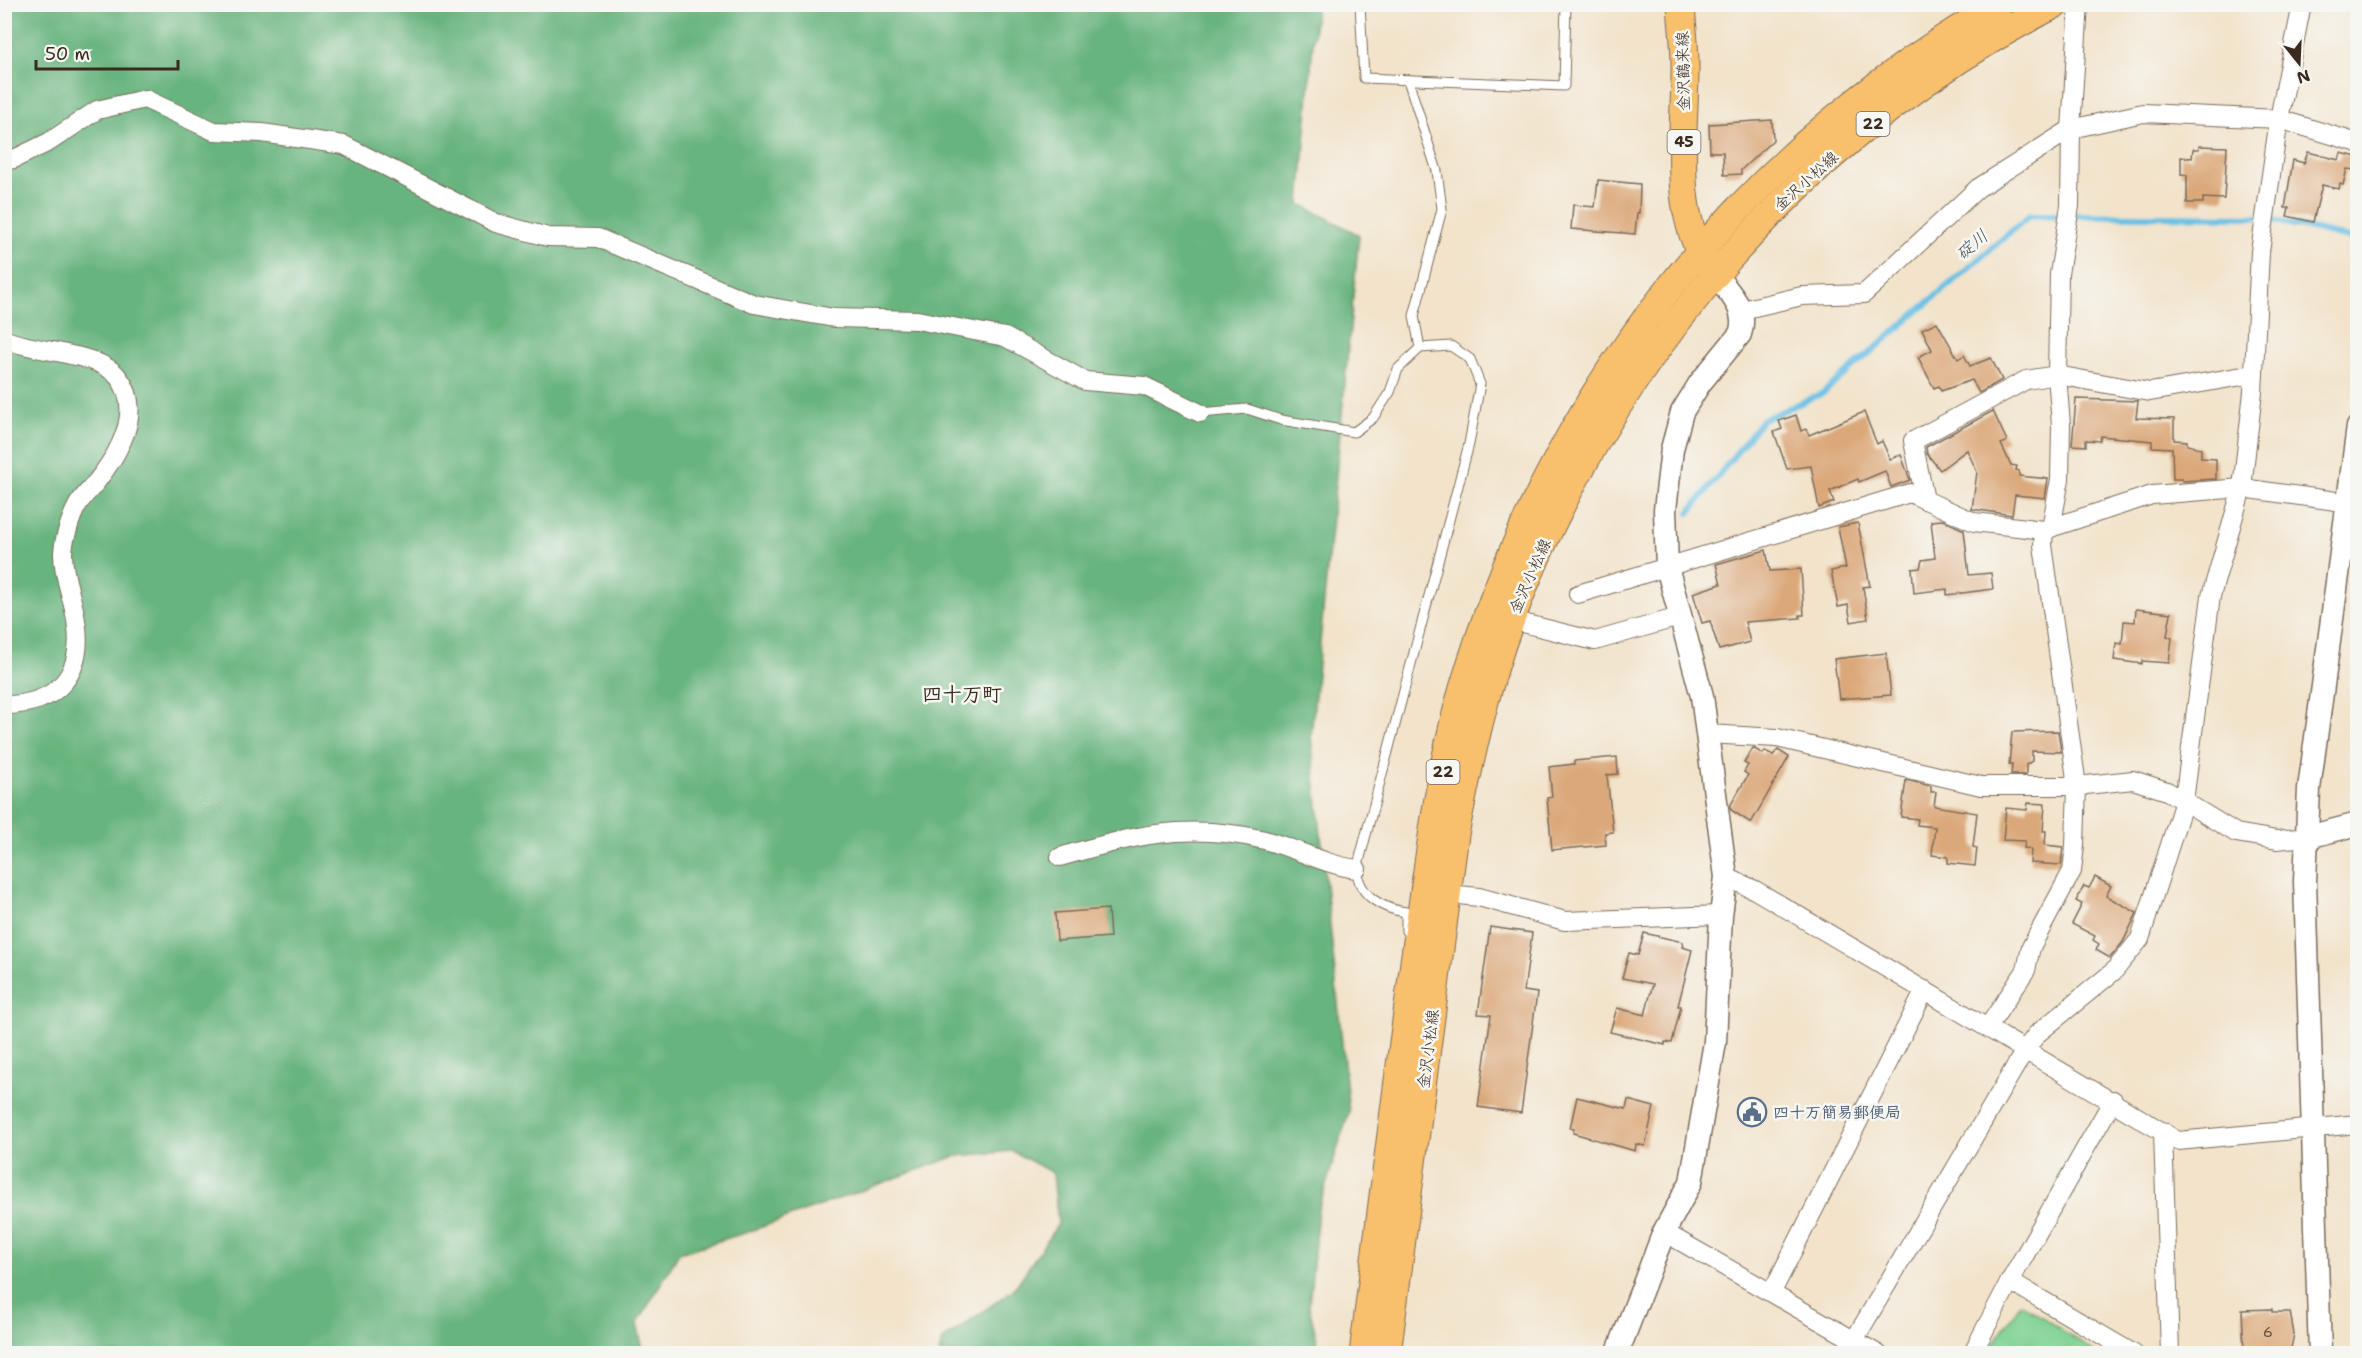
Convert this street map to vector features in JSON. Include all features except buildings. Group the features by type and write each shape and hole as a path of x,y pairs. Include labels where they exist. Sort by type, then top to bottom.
{"main road":[{"name":"金沢鶴来線","path":"1681,4 1686,62 1685,206 1698,250 1714,273"},
{"name":"金沢小松線","path":"1363,1353 1432,828 1444,764 1464,687 1491,605 1523,529 1583,415 1621,353 1698,250 1784,161 1833,119 1933,46 2000,4"},
{"name":"金沢小松線","path":"1388,1353 1455,834 1469,765 1511,620 1551,528 1607,426 1649,362 1714,273 1805,181 1899,103 1953,65 2056,4"}],"street":[{"path":"1988,1028 2026,970 2031,947 2072,871 2077,786 2057,654 2049,574 2043,545 2060,479 2061,425 2056,375 2059,274 2070,206 2071,129 2079,4"},
{"path":"1850,1347 2025,1050 2037,1034 2114,971 2140,939 2184,801 2211,596 2242,488 2254,374 2265,220 2280,119 2302,4"},
{"path":"4,161 49,142 97,110 145,99 214,131 262,133 344,145 496,223 548,237 598,238 754,304 834,318 917,320 1005,337 1085,381 1144,386 1200,413"},
{"path":"1742,310 1802,296 1864,294 1978,188 2071,129 2143,114 2280,119 2358,143"},
{"path":"1617,1353 1664,1232 1691,1182 1715,1042 1721,915 1726,877 1708,734 1693,660 1679,617 1667,567 1665,510 1677,428 1690,397 1740,334 1742,310 1714,273"},
{"path":"4,339 97,362 119,377 130,404 128,431 100,478 77,506 63,550 64,571 77,621 78,653 69,678 56,692 21,705 4,705"},
{"path":"1925,500 1912,441 2026,380 2056,375 2150,392 2254,374"},
{"path":"2320,1353 2305,881 2309,789 2353,503 2358,427"},
{"path":"1578,594 1910,494 1974,522 2048,529 2152,495 2242,488 2353,503"},
{"path":"1511,620 1595,641 1679,617"},
{"path":"1708,734 1777,738 1981,786 2077,786 2133,780 2184,801 2236,832 2277,840 2308,837 2358,824"},
{"path":"1060,857 1125,838 1185,829 1259,839 1357,869"},
{"path":"1726,877 1755,890 2113,1100 2178,1141 2358,1124"},
{"path":"1448,894 1479,897 1565,921 1721,915"},
{"path":"1772,1292 1925,990"},
{"path":"1972,1353 2010,1281 2113,1100"},
{"path":"2163,1131 2170,1353"},
{"path":"1664,1232 1772,1292 1850,1347 1878,1353"},
{"path":"2010,1281 2134,1353"}],"lane":[{"path":"1360,4 1364,78 1564,86 1566,4"},
{"path":"1408,80 1437,171 1443,209 1414,316 1420,348"},
{"path":"1200,413 1247,409 1281,420 1354,432 1373,418 1390,393 1398,369 1420,348 1451,346 1470,359 1480,384 1469,444 1357,869 1357,878 1371,898 1385,909 1407,912 1403,1041"}],"green space":[{"path":"5,5 1316,5 1300,204 1359,235 1311,737 1349,1112 1318,1210 1309,1307 1320,1353 939,1353 943,1340 1014,1289 1058,1224 1053,1173 1012,1151 956,1156 748,1232 679,1253 637,1324 644,1353 5,1354"},
{"path":"2021,1303 2096,1353 1987,1353"}],"waterway":[{"name":"碇川","path":"1689,513 1762,420 1823,393 2030,215 2260,217 2358,240"}],"place":[{"name":"四十万簡易郵便局","path":"1752,1112"}],"district":[{"name":"四十万町","path":"962,694"}]}
